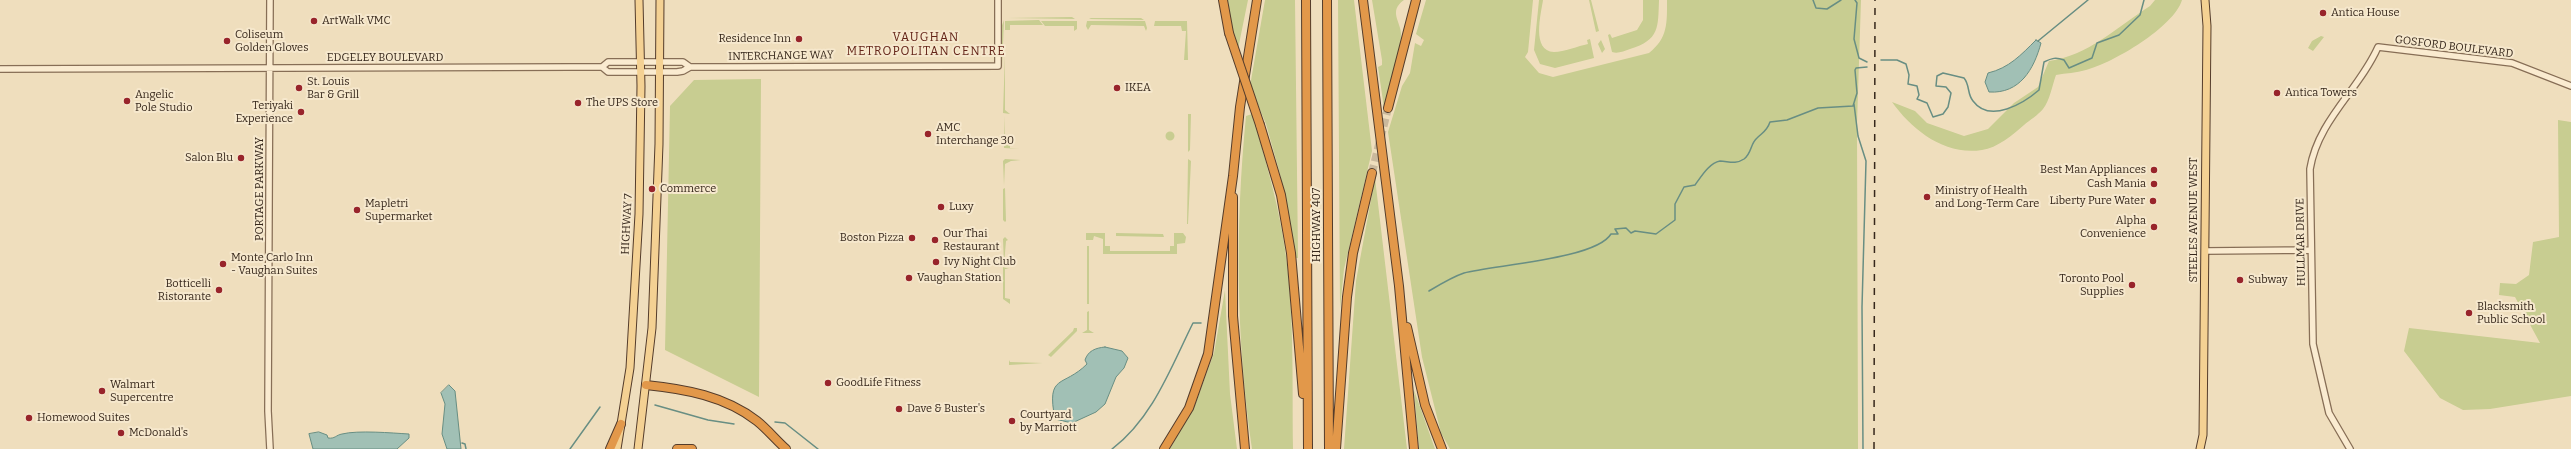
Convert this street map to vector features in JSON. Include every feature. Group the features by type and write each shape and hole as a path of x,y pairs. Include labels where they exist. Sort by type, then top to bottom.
{"highway":[{"path":"1223,0 1229,32 1260,125 1281,195 1291,254 1308,445"},
{"path":"1164,449 1189,408 1208,354 1233,176 1240,107 1257,0"},
{"name":"HIGHWAY 407","path":"1306,0 1308,445"},
{"name":"HIGHWAY 407","path":"1327,0 1329,449"},
{"path":"1363,0 1399,286 1414,449"},
{"path":"1388,108 1416,0"},
{"path":"1336,449 1347,297 1352,253 1372,173"},
{"path":"1233,176 1233,316 1246,449"},
{"path":"1399,286 1418,380 1442,449"},
{"path":"646,385 704,394 723,402 756,421 786,449"},
{"path":"610,449 621,424"},
{"path":"677,449 692,449"}],"main road":[{"name":"HIGHWAY 7","path":"617,449 632,336 639,208 639,0"},
{"path":"638,449 652,328 660,71 660,0"},
{"name":"STEELES AVENUE WEST","path":"2200,449 2202,440 2206,251 2205,0"},
{"name":"STEELES AVENUE WEST","path":"2202,440 2206,449"}],"street":[{"name":"PORTAGE PARKWAY","path":"270,0 271,68 268,411 270,449"},
{"name":"INTERCHANGE WAY","path":"660,61 683,62 690,66 998,66 998,0"},
{"name":"GOSFORD BOULEVARD","path":"2378,47 2512,63 2571,86"},
{"name":"HULLMAR DRIVE","path":"2350,449 2329,413 2315,352 2312,326 2310,173 2314,149 2325,127 2378,47"},
{"name":"EDGELEY BOULEVARD","path":"0,70 602,67 608,62 660,61"},
{"name":"INTERCHANGE WAY","path":"660,71 683,72 690,66"},
{"name":"EDGELEY BOULEVARD","path":"602,67 608,72 660,71"},
{"path":"2206,251 2311,250"}],"green space":[{"path":"1228,0 1248,0 1238,49 1232,29"},
{"path":"1265,0 1295,0 1298,258 1293,258 1289,217 1280,174 1266,124 1250,86"},
{"path":"1338,0 1354,0 1372,151 1344,269 1340,309"},
{"path":"1372,0 1404,0 1399,4 1396,12 1401,34 1397,60 1384,108 1378,67 1382,65 1382,60"},
{"path":"1426,0 1533,0 1528,52 1525,57 1539,73 1553,77 1649,53 1660,42 1663,36 1667,16 1667,0 1861,0 1857,124 1858,449 1450,449 1441,433 1422,357 1388,132 1402,86 1410,73 1415,43 1421,46 1424,40 1416,34"},
{"path":"1539,0 1543,0 1539,31 1542,45 1547,50 1558,52 1588,44 1587,40 1590,39 1594,58 1555,68 1540,64 1534,50"},
{"path":"1589,0 1591,0 1599,31 1596,32"},
{"path":"1643,0 1659,0 1657,25 1652,37 1640,45 1621,52 1612,52 1608,35 1610,34 1612,38 1637,30 1643,20"},
{"path":"2155,0 2182,0 2177,10 2167,21 2155,32 2126,52 2098,66 2086,70 2056,75 2049,97 2043,109 2010,137 1988,149 1968,151 1943,145 1931,139 1909,122 1892,102 1915,111 1927,123 1964,136 1988,129 2014,103 2038,87 2049,61 2077,53 2102,40 2150,6"},
{"path":"1072,17 1075,19 1007,18"},
{"path":"1141,18 1144,20 1089,19"},
{"path":"1004,20 1002,69 1001,28"},
{"path":"1039,20 1043,25 1010,25 1010,30 1005,30 1005,21"},
{"path":"1041,21 1077,21 1077,29 1074,31 1074,26 1045,26"},
{"path":"1087,21 1145,21 1147,28 1146,31 1144,26 1091,25 1088,30 1086,26"},
{"path":"1155,21 1187,21 1188,60 1184,60 1186,31 1182,31 1181,26 1154,26"},
{"path":"2321,36 2324,37 2313,51 2308,48 2312,41"},
{"path":"1601,40 1605,49 1602,53 1598,44"},
{"path":"1005,54 1005,110 1010,114 1003,113"},
{"path":"761,79 759,397 665,350 670,106 694,80"},
{"path":"1188,114 1191,114 1190,150 1188,152"},
{"path":"1252,114 1277,206 1287,263 1292,343 1293,449 1252,449 1240,324 1239,241 1242,158 1246,116"},
{"path":"1004,115 1005,142 1010,142 1010,148 1020,149 1004,148"},
{"path":"2558,120 2571,122 2571,396 2490,409 2463,410 2440,398 2404,351 2409,328 2540,343 2515,297 2499,295 2500,283 2516,284 2529,275 2533,242 2559,237"},
{"path":"1168,132 1172,132 1174,136 1172,140 1168,140 1166,138 1166,134"},
{"path":"1005,159 1021,160 1011,161 1005,164 1004,186 1003,161"},
{"path":"1188,159 1191,161 1187,224"},
{"path":"1375,178 1407,449 1344,449 1356,281"},
{"path":"1005,188 1005,222 1003,220 1003,189"},
{"path":"1086,233 1105,233 1105,246 1110,246 1110,251 1170,251 1170,246 1174,246 1174,233 1183,233 1186,237 1185,243 1177,244 1177,254 1103,254 1103,239 1094,236 1093,240 1086,240"},
{"path":"1116,233 1163,234 1164,237 1116,236"},
{"path":"1005,237 1008,240 1006,241 1004,265 1003,239"},
{"path":"1087,246 1089,246 1089,304 1087,304"},
{"path":"1003,267 1009,269 1005,269 1005,298 1010,299 1010,304 1003,299"},
{"path":"1225,290 1230,394 1237,449 1170,449 1195,405 1214,353"},
{"path":"1089,311 1089,330 1094,333 1082,333 1087,330 1087,312"},
{"path":"1074,328 1077,328 1077,331 1051,357 1048,355 1073,331"},
{"path":"1009,360 1010,362 1043,363 1009,365"},
{"path":"1414,390 1435,449 1419,449"}],"water":[{"path":"2036,40 2041,43 2038,53 2030,70 2024,78 2009,89 2000,92 1989,92 1985,82 1988,73 2002,68 2020,56"},
{"path":"1105,347 1122,351 1128,358 1124,368 1116,377 1105,404 1096,412 1072,423 1055,419 1053,394 1055,388 1059,383 1087,364 1085,360 1090,352 1098,348"},
{"path":"449,385 455,391 461,449 447,449 442,434 445,404 441,393"},
{"path":"319,432 327,435 328,438 332,438 340,434 366,432 409,434 409,438 397,449 313,449 309,434"}],"waterway":[{"path":"1813,0 1816,8 1827,9 1841,0"},
{"path":"1855,0 1857,3 1854,39 1859,58 1867,62"},
{"path":"2038,41 2088,0"},
{"path":"1881,60 1897,60 1906,64 1909,75 1908,84 1917,86 1919,95 1917,99 1927,103 1933,117 1943,114 1948,107 1951,93 1946,87 1936,86 1937,76 1943,73 1964,78 1971,98 1980,108 1988,111 2007,109 2025,100 2039,90 2044,62 2054,58 2059,58 2064,60 2069,68 2092,58 2097,43 2119,35 2140,15 2144,0"},
{"path":"1429,291 1464,273 1544,260 1586,250 1602,243 1611,234 1618,234 1615,229 1626,228 1631,233 1635,231 1656,234 1675,220 1675,204 1684,187 1695,185 1712,164 1716,162 1735,162 1741,161 1747,157 1753,143 1766,129 1770,122 1787,120 1818,108 1853,106 1857,93 1855,70 1856,68 1867,67"},
{"path":"1854,104 1858,136 1866,161 1862,307 1863,449"},
{"path":"1112,449 1139,422 1150,407 1169,374 1193,323 1201,323"},
{"path":"655,405 708,420 734,424"},
{"path":"570,449 600,407"},
{"path":"775,422 785,423 818,449"},
{"path":"462,443 465,444 466,449"}],"tunnel":[{"path":"1372,173 1388,108"}],"railway":[{"path":"1874,449 1875,0"}],"place":[{"name":"Antica House","path":"2323,13"},
{"name":"ArtWalk VMC","path":"314,21"},
{"name":"Residence Inn","path":"799,39"},
{"name":"Coliseum Golden Gloves","path":"227,41"},
{"name":"St. Louis Bar & Grill","path":"299,88"},
{"name":"IKEA","path":"1117,88"},
{"name":"Antica Towers","path":"2277,93"},
{"name":"Angelic Pole Studio","path":"127,101"},
{"name":"The UPS Store","path":"578,103"},
{"name":"Teriyaki Experience","path":"301,112"},
{"name":"AMC Interchange 30","path":"928,134"},
{"name":"Salon Blu","path":"241,158"},
{"name":"Best Man Appliances","path":"2154,170"},
{"name":"Cash Mania","path":"2154,184"},
{"name":"Commerce","path":"652,189"},
{"name":"Ministry of Health and Long-Term Care","path":"1927,197"},
{"name":"Liberty Pure Water","path":"2153,201"},
{"name":"Luxy","path":"941,207"},
{"name":"Mapletri Supermarket","path":"357,210"},
{"name":"Alpha Convenience","path":"2154,227"},
{"name":"Boston Pizza","path":"912,238"},
{"name":"Our Thai Restaurant","path":"935,240"},
{"name":"Ivy Night Club","path":"936,262"},
{"name":"Monte Carlo Inn - Vaughan Suites","path":"223,264"},
{"name":"Vaughan Station","path":"909,278"},
{"name":"Subway","path":"2240,280"},
{"name":"Toronto Pool Supplies","path":"2132,285"},
{"name":"Botticelli Ristorante","path":"219,290"},
{"name":"Blacksmith Public School","path":"2469,313"},
{"name":"GoodLife Fitness","path":"828,383"},
{"name":"Walmart Supercentre","path":"102,391"},
{"name":"Dave & Buster's","path":"899,409"},
{"name":"Homewood Suites","path":"29,418"},
{"name":"Courtyard by Marriott","path":"1012,421"},
{"name":"McDonald's","path":"121,433"}],"district":[{"name":"VAUGHAN METROPOLITAN CENTRE","path":"926,45"}]}
